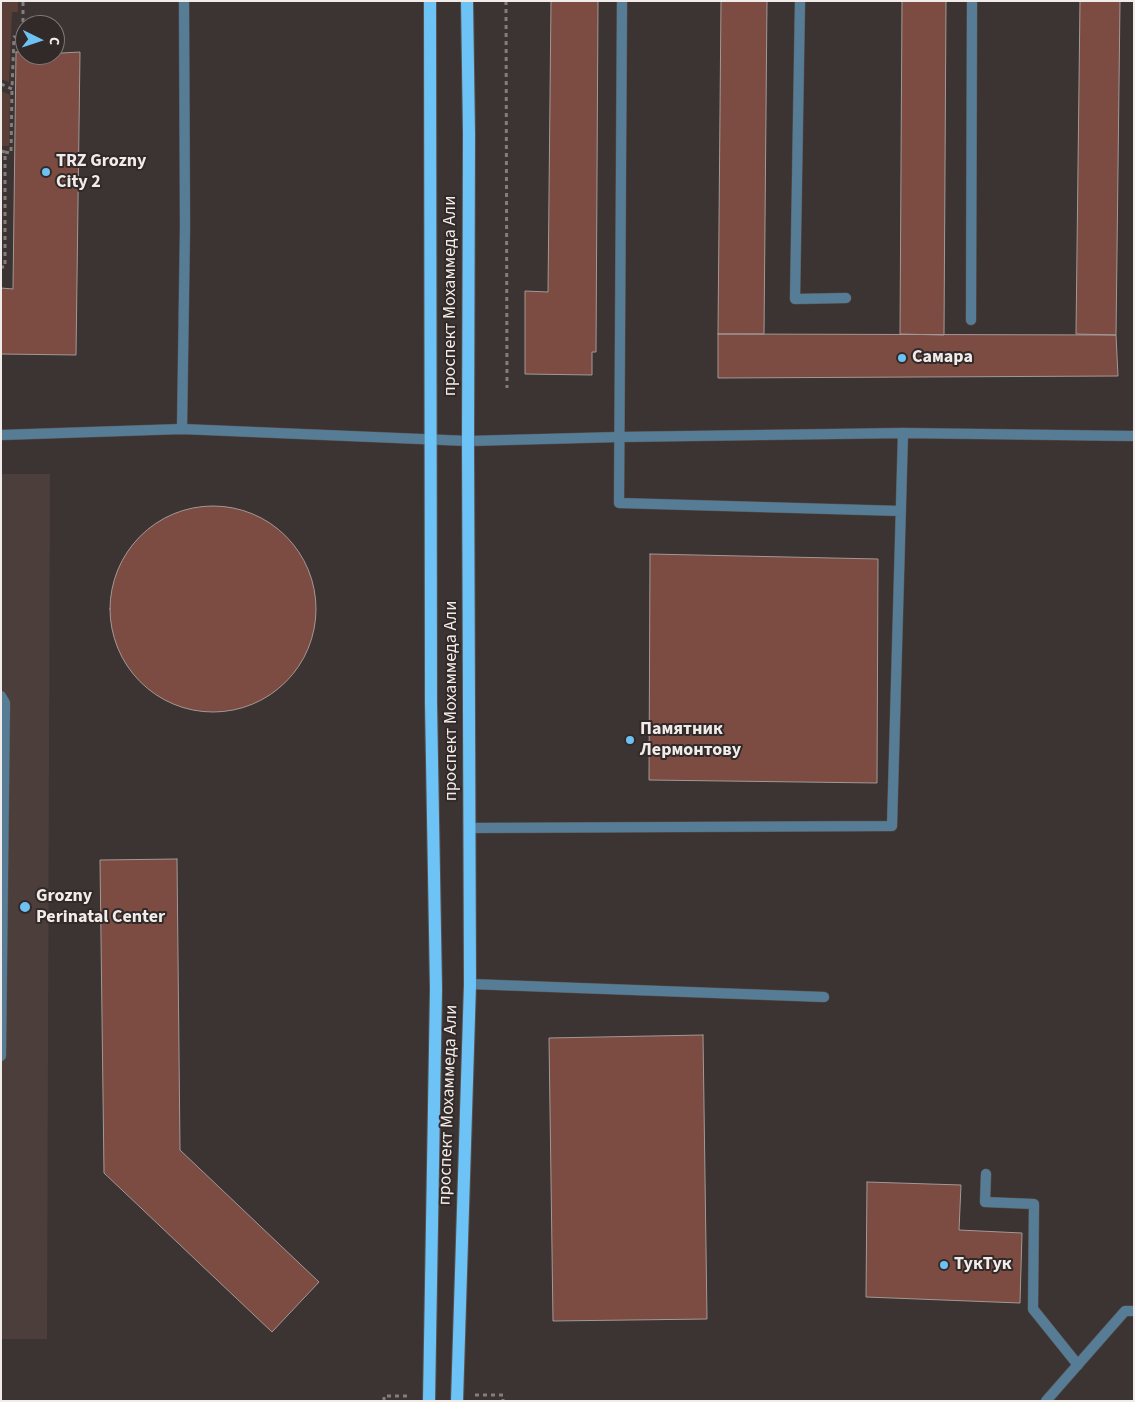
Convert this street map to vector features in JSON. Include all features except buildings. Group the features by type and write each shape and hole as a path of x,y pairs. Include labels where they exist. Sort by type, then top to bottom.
{"main road":[{"name":"проспект Мохаммеда Али","path":"429,1401 436,989 431,703 430,1"},
{"name":"проспект Мохаммеда Али","path":"457,1401 470,984 469,134 467,1"}],"street":[{"path":"182,430 186,227 184,1"},
{"path":"622,1 619,503 901,511"},
{"path":"800,1 795,299 846,298"},
{"path":"971,320 972,1"},
{"path":"1,435 182,430 431,441 903,434 1134,436"},
{"path":"470,828 892,826 903,434"},
{"path":"1,696 5,703 1,1056"},
{"path":"470,984 824,997"},
{"path":"986,1174 985,1202 1034,1204 1033,1309 1078,1365"},
{"path":"1046,1401 1125,1310 1134,1311"}],"path":[{"path":"1,267 5,267 3,151 11,153 14,37 23,37 23,1"},
{"path":"506,1 507,388"},
{"path":"1,84 12,89"},
{"path":"503,1395 503,1401"}],"shaded area":[{"path":"1,1 18,1 18,12 12,12 9,82 1,79"},
{"path":"1,91 10,95 9,146 1,146"},
{"name":"Grozny Perinatal Center","path":"1,474 50,474 47,1339 1,1339"}],"place":[{"name":"TRZ Grozny City 2","path":"46,172"},
{"name":"Самара","path":"902,358"},
{"name":"Памятник Лермонтову","path":"630,740"},
{"name":"Grozny Perinatal Center","path":"25,907"},
{"name":"ТукТук","path":"944,1265"}]}
